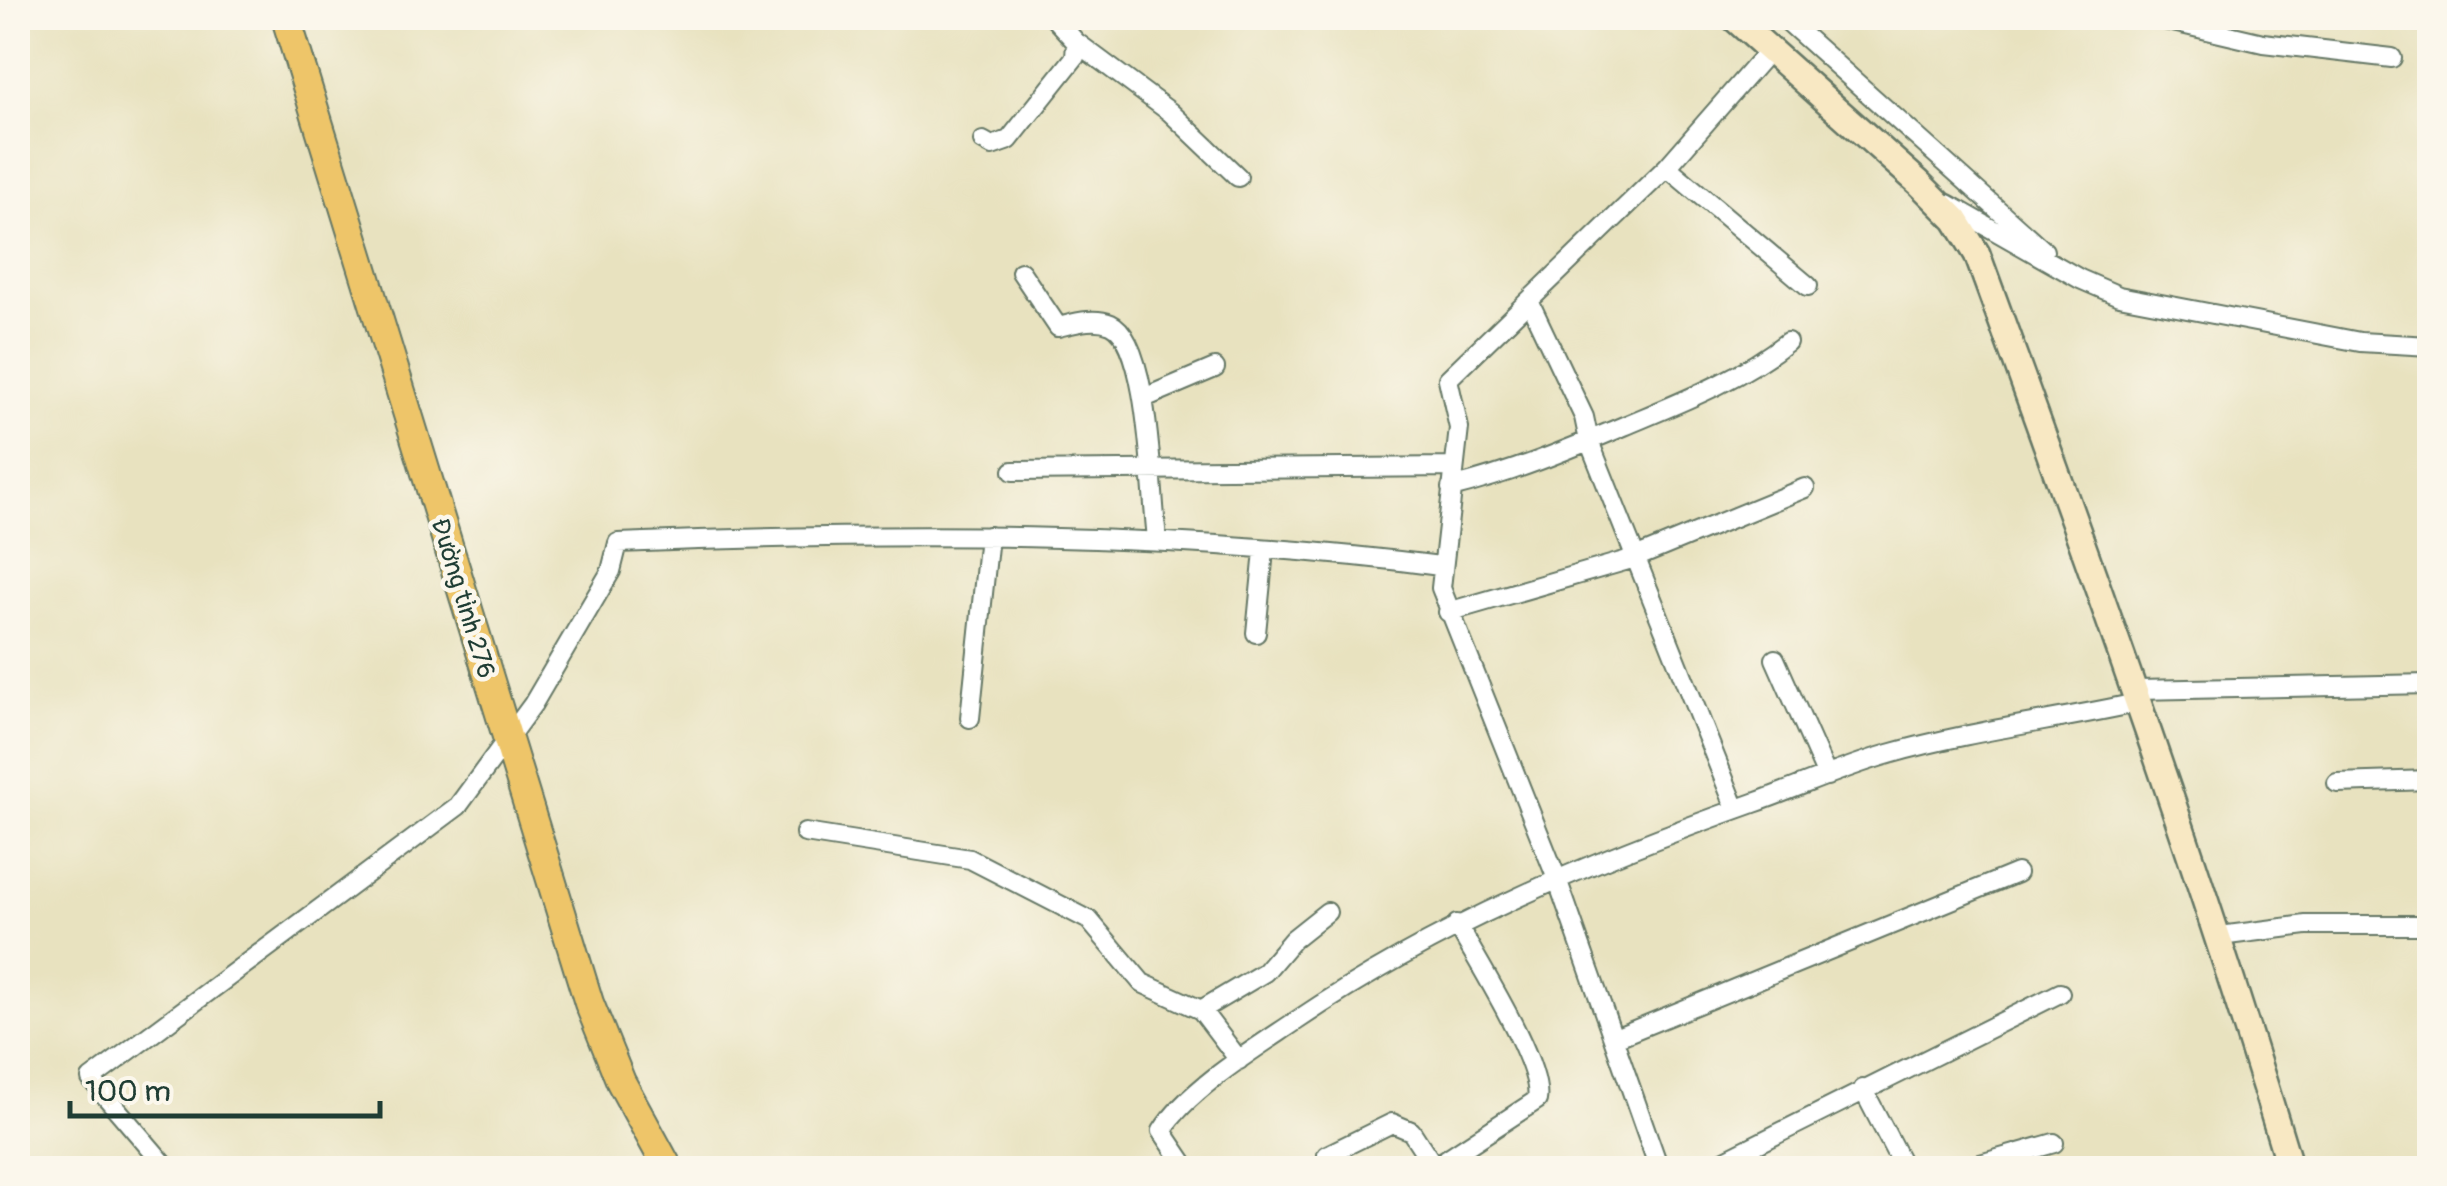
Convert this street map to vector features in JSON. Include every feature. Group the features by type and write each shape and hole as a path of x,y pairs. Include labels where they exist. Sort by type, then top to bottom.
{"main road":[{"name":"Đường tỉnh 276","path":"286,18 589,1003 621,1082 668,1168"},
{"path":"1734,18 1934,198 1956,220 1978,254 2139,696 2220,936 2290,1168"}],"street":[{"path":"1054,18 1076,42 1162,105 1238,177"},
{"path":"1784,18 2008,215 2062,269"},
{"path":"2156,18 2392,58"},
{"path":"983,140 992,146 1009,140 1075,57 1076,42"},
{"path":"1659,1168 1557,879 1448,612 1440,566 1459,428 1448,379 1667,168 1771,48"},
{"path":"1667,168 1808,286"},
{"path":"1934,198 2119,296 2360,342 2430,346"},
{"path":"1021,272 1058,326 1094,320 1113,324 1127,336 1137,359 1144,398 1157,538"},
{"path":"1529,301 1584,417 1589,441 1736,809"},
{"path":"1451,488 1524,468 1589,441 1744,373 1787,342"},
{"path":"1144,398 1215,368"},
{"path":"1013,471 1454,467"},
{"path":"1448,612 1635,558 1805,488"},
{"path":"168,1168 91,1079 445,818 533,704 611,572 618,543 835,534 1157,538 1440,566"},
{"path":"970,718 989,536"},
{"path":"1256,632 1264,551"},
{"path":"1775,658 1826,776"},
{"path":"1187,1168 1162,1131 1239,1060 1381,966 1457,924 1557,879 1736,809 1887,755 1989,729 2055,722 2139,696 2430,684"},
{"path":"2338,782 2430,780"},
{"path":"805,833 970,859 1089,920 1142,983 1201,1010 1239,1060"},
{"path":"1615,1038 2016,873"},
{"path":"1201,1010 1265,972 1293,939 1327,912"},
{"path":"1326,1155 1392,1123 1412,1131 1434,1168 1463,1162 1538,1100 1525,1049 1457,924"},
{"path":"2220,936 2306,925 2430,925"},
{"path":"1710,1168 2060,993"},
{"path":"1863,1089 1904,1168"},
{"path":"1966,1168 2054,1143"}]}
